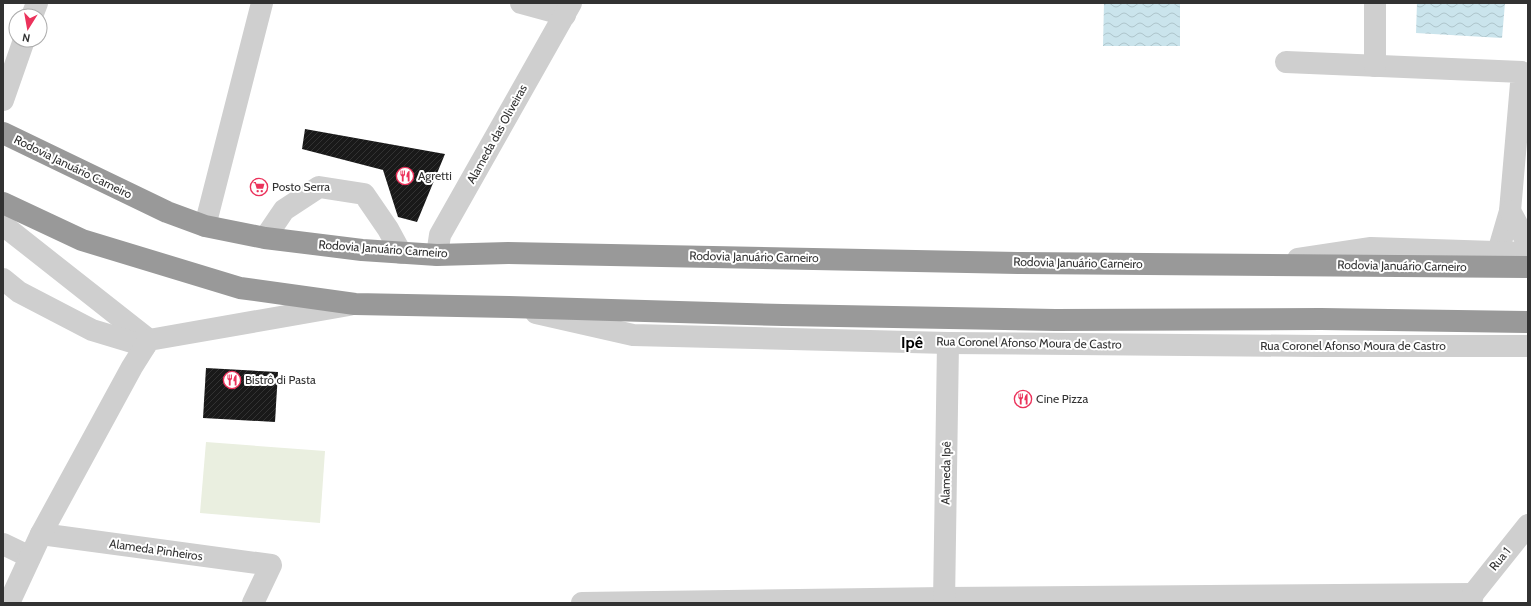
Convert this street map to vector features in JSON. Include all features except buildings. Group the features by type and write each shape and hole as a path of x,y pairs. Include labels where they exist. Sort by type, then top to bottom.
{"highway":[{"name":"Rodovia Januário Carneiro","path":"3,133 166,212 205,226 265,238 401,254 437,255 508,253 1021,262 1528,267"},
{"path":"3,203 82,240 240,288 355,304 509,307 791,316 1048,320 1321,319 1528,322"}],"street":[{"path":"205,226 262,3"},
{"name":"Alameda das Oliveiras","path":"437,255 440,235 568,9 521,3"},
{"path":"1375,3 1375,66"},
{"path":"3,100 21,48"},
{"path":"1286,62 1526,70 1510,211 1498,252"},
{"path":"265,238 284,210 318,186 364,194 388,229 401,254"},
{"path":"1510,211 1528,244"},
{"path":"3,225 147,344"},
{"path":"1260,264 1371,248 1528,253"},
{"path":"3,278 19,292 92,330 147,344 355,304"},
{"name":"Rua Coronel Afonso Moura de Castro","path":"509,307 633,336 948,342 1317,346 1528,346"},
{"name":"Alameda Ipê","path":"944,600 948,342"},
{"path":"9,603 41,534 132,367 147,344"},
{"name":"Rua 1","path":"1472,598 1528,525"},
{"name":"Alameda Pinheiros","path":"41,534 271,565 253,603"},
{"path":"3,544 30,557"},
{"path":"582,603 1472,598"}],"shaded area":[{"path":"206,442 325,451 320,523 200,513"}],"water":[{"path":"1104,3 1180,3 1180,46 1103,46"},
{"path":"1417,3 1505,3 1502,38 1416,33"}],"place":[{"name":"Agretti","path":"405,176"},
{"name":"Posto Serra","path":"259,187"},
{"name":"Bistrô di Pasta","path":"232,380"},
{"name":"Cine Pizza","path":"1023,399"}],"district":[{"name":"Ipê","path":"912,342"}]}
